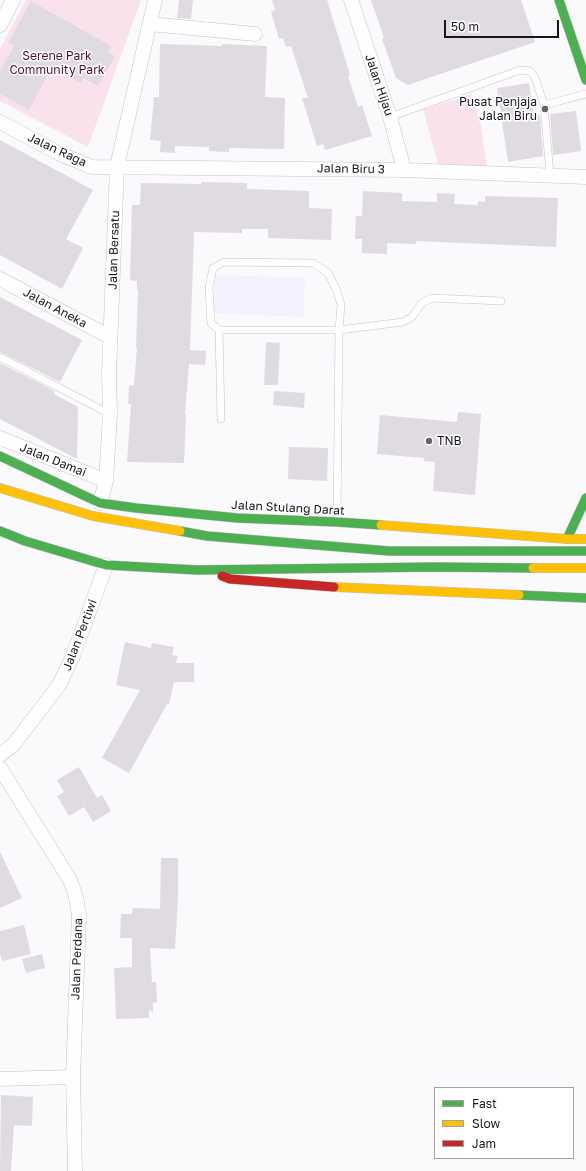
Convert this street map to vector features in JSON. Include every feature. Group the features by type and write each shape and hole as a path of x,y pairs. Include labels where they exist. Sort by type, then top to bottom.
{"main road":[{"path":"559,0 586,80"},
{"name":"Jalan Stulang Darat","path":"0,456 100,503 150,510 237,518 337,522 586,539"},
{"path":"0,488 94,516 207,536 389,550 586,551"},
{"path":"567,538 586,498"},
{"path":"0,531 25,541 106,565 197,570 436,566 586,568"},
{"path":"197,570 230,579 323,586 586,598"}],"street":[{"path":"0,25 13,0"},
{"name":"Jalan Bersatu","path":"100,503 106,481 110,414 110,337 117,166 155,0"},
{"name":"Jalan Hijau","path":"351,0 390,117 404,170"},
{"path":"150,24 255,34"},
{"name":"Jalan Raga","path":"0,122 78,162 92,167 117,166"},
{"name":"Jalan Biru 3","path":"117,166 404,170 586,177"},
{"name":"Jalan Aneka","path":"0,279 110,337"},
{"name":"Jalan Damai","path":"0,438 106,481"},
{"name":"Jalan Pertiwi","path":"0,755 14,744 59,685 74,656 106,565"},
{"name":"Jalan Perdana","path":"0,768 70,880 76,897 79,915 73,1077 75,1171"},
{"path":"0,1079 73,1077"}],"lane":[{"path":"390,117 520,70 530,71 535,77 544,105 550,175"},
{"path":"544,105 586,94"},
{"path":"337,522 340,330 341,305 337,291 328,273 313,263 224,262 213,268 209,287 210,323 219,330 340,330 403,322 412,317 422,303 432,298 501,301"},
{"path":"219,330 221,419"},
{"path":"0,357 110,414"}],"shaded area":[{"path":"215,275 305,278 303,317 214,313"}],"green space":[{"name":"Serene Park Community Park","path":"26,0 141,0 88,147 0,101 0,49"},
{"path":"472,94 481,127 487,167 439,167 423,109"}],"building":[{"path":"179,0 193,0 191,19 177,18"},
{"path":"272,0 327,0 350,75 348,76 358,107 362,105 372,136 325,150 323,144 317,146 302,98 308,98 291,46 286,47 283,38 279,39 271,12 275,10"},
{"path":"371,0 521,0 535,42 408,85 396,78 382,39 384,38"},
{"path":"31,1 111,46 108,52 115,56 98,86 84,78 81,83 52,67 29,110 0,94 0,71 14,46 8,43"},
{"path":"160,44 267,46 265,97 285,98 284,149 229,148 229,152 209,151 209,147 175,146 175,153 160,152 161,141 150,140 154,97 159,97"},
{"path":"529,83 534,116 540,115 543,156 508,162 497,88"},
{"path":"576,111 581,151 553,155 550,114"},
{"path":"0,140 93,190 66,239 83,248 62,289 0,255"},
{"path":"201,182 247,183 247,189 309,191 309,208 332,209 331,240 268,238 268,229 242,229 242,233 194,232 190,350 206,351 205,365 189,364 185,414 184,463 127,462 131,404 128,404 129,386 134,385 137,348 138,290 137,281 130,280 132,205 140,205 141,183 201,184"},
{"path":"363,191 402,193 402,201 437,202 437,193 455,194 454,204 478,205 478,201 485,202 485,196 558,198 556,247 416,241 416,244 387,243 387,254 362,253 362,239 355,239 356,216 362,216"},
{"path":"0,297 82,340 60,382 0,352"},
{"path":"266,342 280,343 278,385 264,385"},
{"path":"0,363 55,391 54,394 78,407 77,459 0,419"},
{"path":"274,391 305,393 304,408 273,405"},
{"name":"TNB","path":"458,412 481,414 475,495 433,491 435,462 424,461 424,458 377,454 380,415 457,422"},
{"path":"289,447 328,448 327,481 288,479"},
{"path":"125,642 151,648 152,643 174,647 172,655 178,656 176,663 194,663 194,682 174,682 169,704 167,704 129,773 102,758 140,690 116,685"},
{"path":"79,767 97,798 102,795 111,811 93,822 84,807 69,816 57,796 64,792 57,780"},
{"path":"0,852 22,898 0,908"},
{"path":"161,858 178,858 178,898 175,949 150,948 152,982 156,982 157,1002 153,1003 153,1012 149,1010 149,1018 116,1019 114,968 132,967 132,938 120,938 121,914 132,914 133,908 160,909"},
{"path":"24,925 31,954 2,961 0,954 0,931"},
{"path":"42,954 45,968 26,973 22,959"},
{"path":"1,1095 33,1097 32,1126 14,1125 11,1171 0,1171"}],"traffic: fast":[{"path":"559,0 586,80"},
{"path":"0,456 100,503 237,518 381,525"},
{"path":"567,539 586,498"},
{"path":"0,531 25,541 106,565 197,570 435,567 533,568"},
{"path":"180,531 207,536 389,551 586,551"},
{"path":"519,595 586,598"}],"traffic: slow":[{"path":"0,488 93,516 180,531"},
{"path":"381,525 567,539 586,539"},
{"path":"533,568 586,568"},
{"path":"334,587 519,595"}],"traffic: jam":[{"path":"222,576 230,579 334,587"}],"place":[{"name":"Pusat Penjaja Jalan Biru","path":"545,109"},
{"name":"TNB","path":"429,441"}]}
